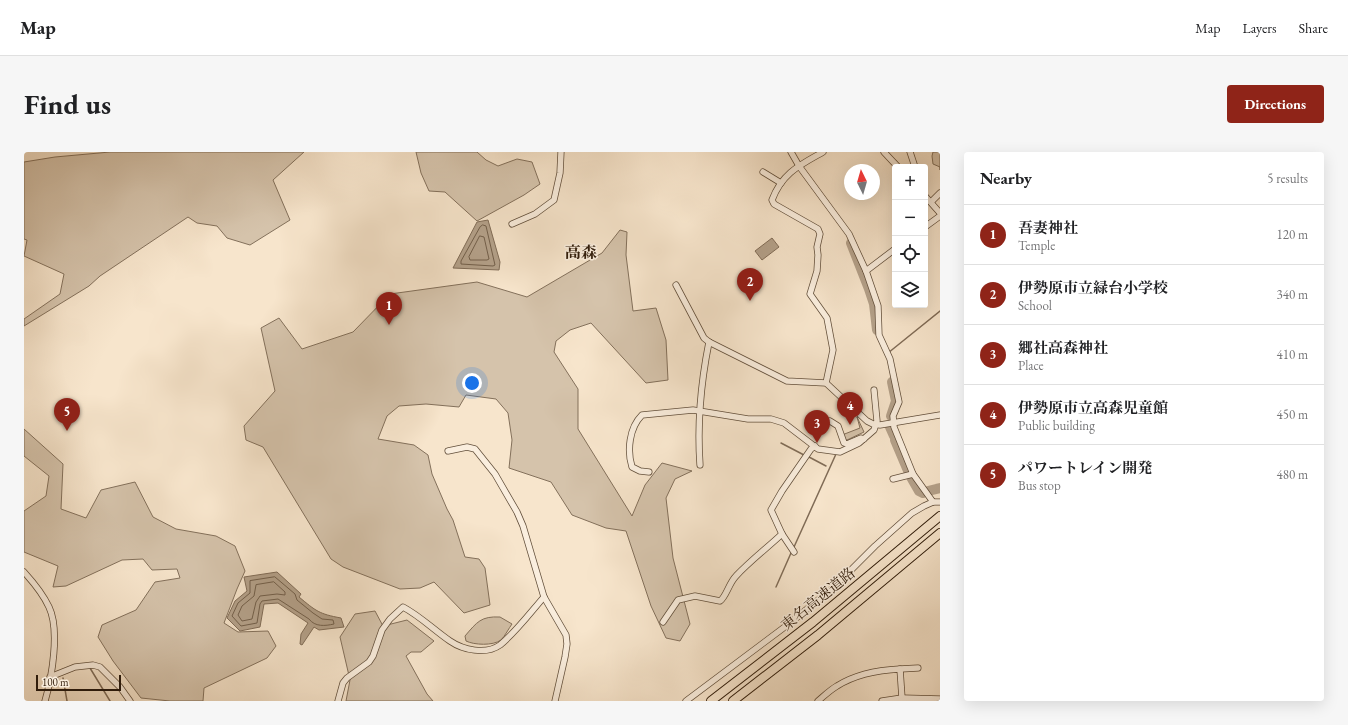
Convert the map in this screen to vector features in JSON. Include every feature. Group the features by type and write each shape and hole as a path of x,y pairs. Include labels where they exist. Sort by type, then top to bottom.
{"highway":[{"name":"東名高速道路","path":"711,701 814,622 940,516"},
{"name":"東名高速道路","path":"733,701 818,635 940,533"}],"street":[{"path":"512,224 535,214 554,200 560,172 561,152"},
{"path":"686,701 790,623 828,592 875,546 912,513 924,506 938,502 913,474 893,423 893,416 899,402 890,358 879,335 878,306 866,271 849,234 799,166 791,152"},
{"path":"823,152 799,166 786,176 773,198 774,204 818,229 820,234 817,247 817,270 810,294 827,318 832,343 833,350 826,383"},
{"path":"884,152 895,164"},
{"path":"910,152 914,164"},
{"path":"762,172 781,184"},
{"path":"930,202 940,193"},
{"path":"928,200 940,214 928,224"},
{"path":"866,271 892,251"},
{"path":"676,285 704,338 709,342 787,381 826,383 867,421 873,424 893,423 940,415"},
{"path":"700,465 698,445 700,411 703,373 709,342"},
{"path":"649,472 632,468 629,458 630,444 637,420 642,415 693,410 748,419 771,419 780,421 822,450 840,452 855,446 874,430 877,425 874,390"},
{"path":"830,420 838,426 842,441 846,444 853,443 861,438 864,439"},
{"path":"794,552 782,534 771,510 811,449 815,446"},
{"path":"448,451 467,447 475,449 494,474 517,512 523,526 544,597 566,635 567,644 565,657 555,701"},
{"path":"893,479 913,474"},
{"path":"663,622 678,600 695,596 720,601 723,599 735,576 782,534"},
{"path":"24,572 41,592 50,608 53,621 54,635 50,677 45,701"},
{"path":"338,701 343,683 347,678 369,662 373,656 382,630 390,619 403,607 413,612 460,647 472,650 482,650 491,649 499,645 512,633 544,597"},
{"path":"50,677 75,667 93,665 100,667 130,701"},
{"path":"818,701 837,686 867,674 886,669 918,668"},
{"path":"900,669 902,698"},
{"path":"882,701 902,698 940,699"}],"shaded area":[{"path":"110,152 304,152 273,180 290,220 250,245 227,238 217,226 197,223 188,217 100,276 89,286 24,326 24,319 60,294 64,274 24,256 27,240 24,239 24,162 55,157"},
{"path":"416,152 477,152 486,160 498,166 517,159 532,162 540,184 524,195 477,221 445,192 429,191 421,173"},
{"path":"933,152 940,152 940,167 933,164"},
{"path":"620,230 627,232 626,255 633,311 656,308 666,340 668,380 646,383 591,323 570,330 556,341 554,352 578,389 578,429 632,516 645,485 662,463 692,471 675,479 666,498 673,558 690,624 680,641 666,638 651,606 626,531 606,528 572,515 551,482 509,468 512,440 508,413 496,399 466,395 459,407 426,404 399,406 387,416 378,439 414,445 428,455 432,474 453,520 465,557 479,559 485,568 490,605 464,613 434,582 420,588 400,589 343,567 331,559 263,447 246,440 244,426 275,391 261,328 279,318 302,349 353,332 390,294 477,282 527,297 602,253"},
{"path":"857,417 864,432 844,440 842,435 860,428"},
{"path":"24,429 63,464 61,509 86,518 101,490 135,482 153,517 176,529 216,536 235,546 245,571 224,623 238,632 268,631 276,646 267,658 204,688 203,701 170,701 141,698 113,661 98,637 102,625 136,610 155,582 180,578 177,569 152,570 143,559 122,560 66,586 53,587 58,566 24,552 24,511 46,496 49,476 24,456"},
{"path":"375,611 383,626 407,620 434,641 421,652 411,652 406,656 427,694 433,701 346,701 350,680 340,637 355,614"},
{"path":"500,617 512,624 501,640 498,642 484,644 466,641 465,636 480,621 488,618"}],"water":[{"path":"488,220 500,262 499,270 453,268 477,222"},
{"path":"772,238 779,247 762,260 755,251"},
{"path":"277,572 301,594 299,597 305,602 314,609 323,613 341,618 344,627 319,630 314,627 302,645 300,644 301,634 308,623 278,603 264,604 260,627 240,631 227,618 235,601 247,591 244,577"}],"waterway":[{"path":"851,243 874,304 877,330"},
{"path":"888,353 940,311"},
{"path":"891,416 896,401 892,382"},
{"path":"890,427 894,436"},
{"path":"895,440 909,473"},
{"path":"781,443 804,455"},
{"path":"794,547 836,454"},
{"path":"809,457 826,466"},
{"path":"911,477 919,491 923,493"},
{"path":"928,491 940,488"},
{"path":"776,587 791,553"},
{"path":"90,668 110,701"},
{"path":"63,678 67,701"}],"place":[{"name":"伊勢原市立緑台小学校","path":"750,301"},
{"name":"吾妻神社","path":"389,325"},
{"name":"伊勢原市立高森児童館","path":"850,425"},
{"name":"パワートレイン開発","path":"67,431"},
{"name":"郷社高森神社","path":"817,443"}],"district":[{"name":"高森","path":"581,252"}]}
